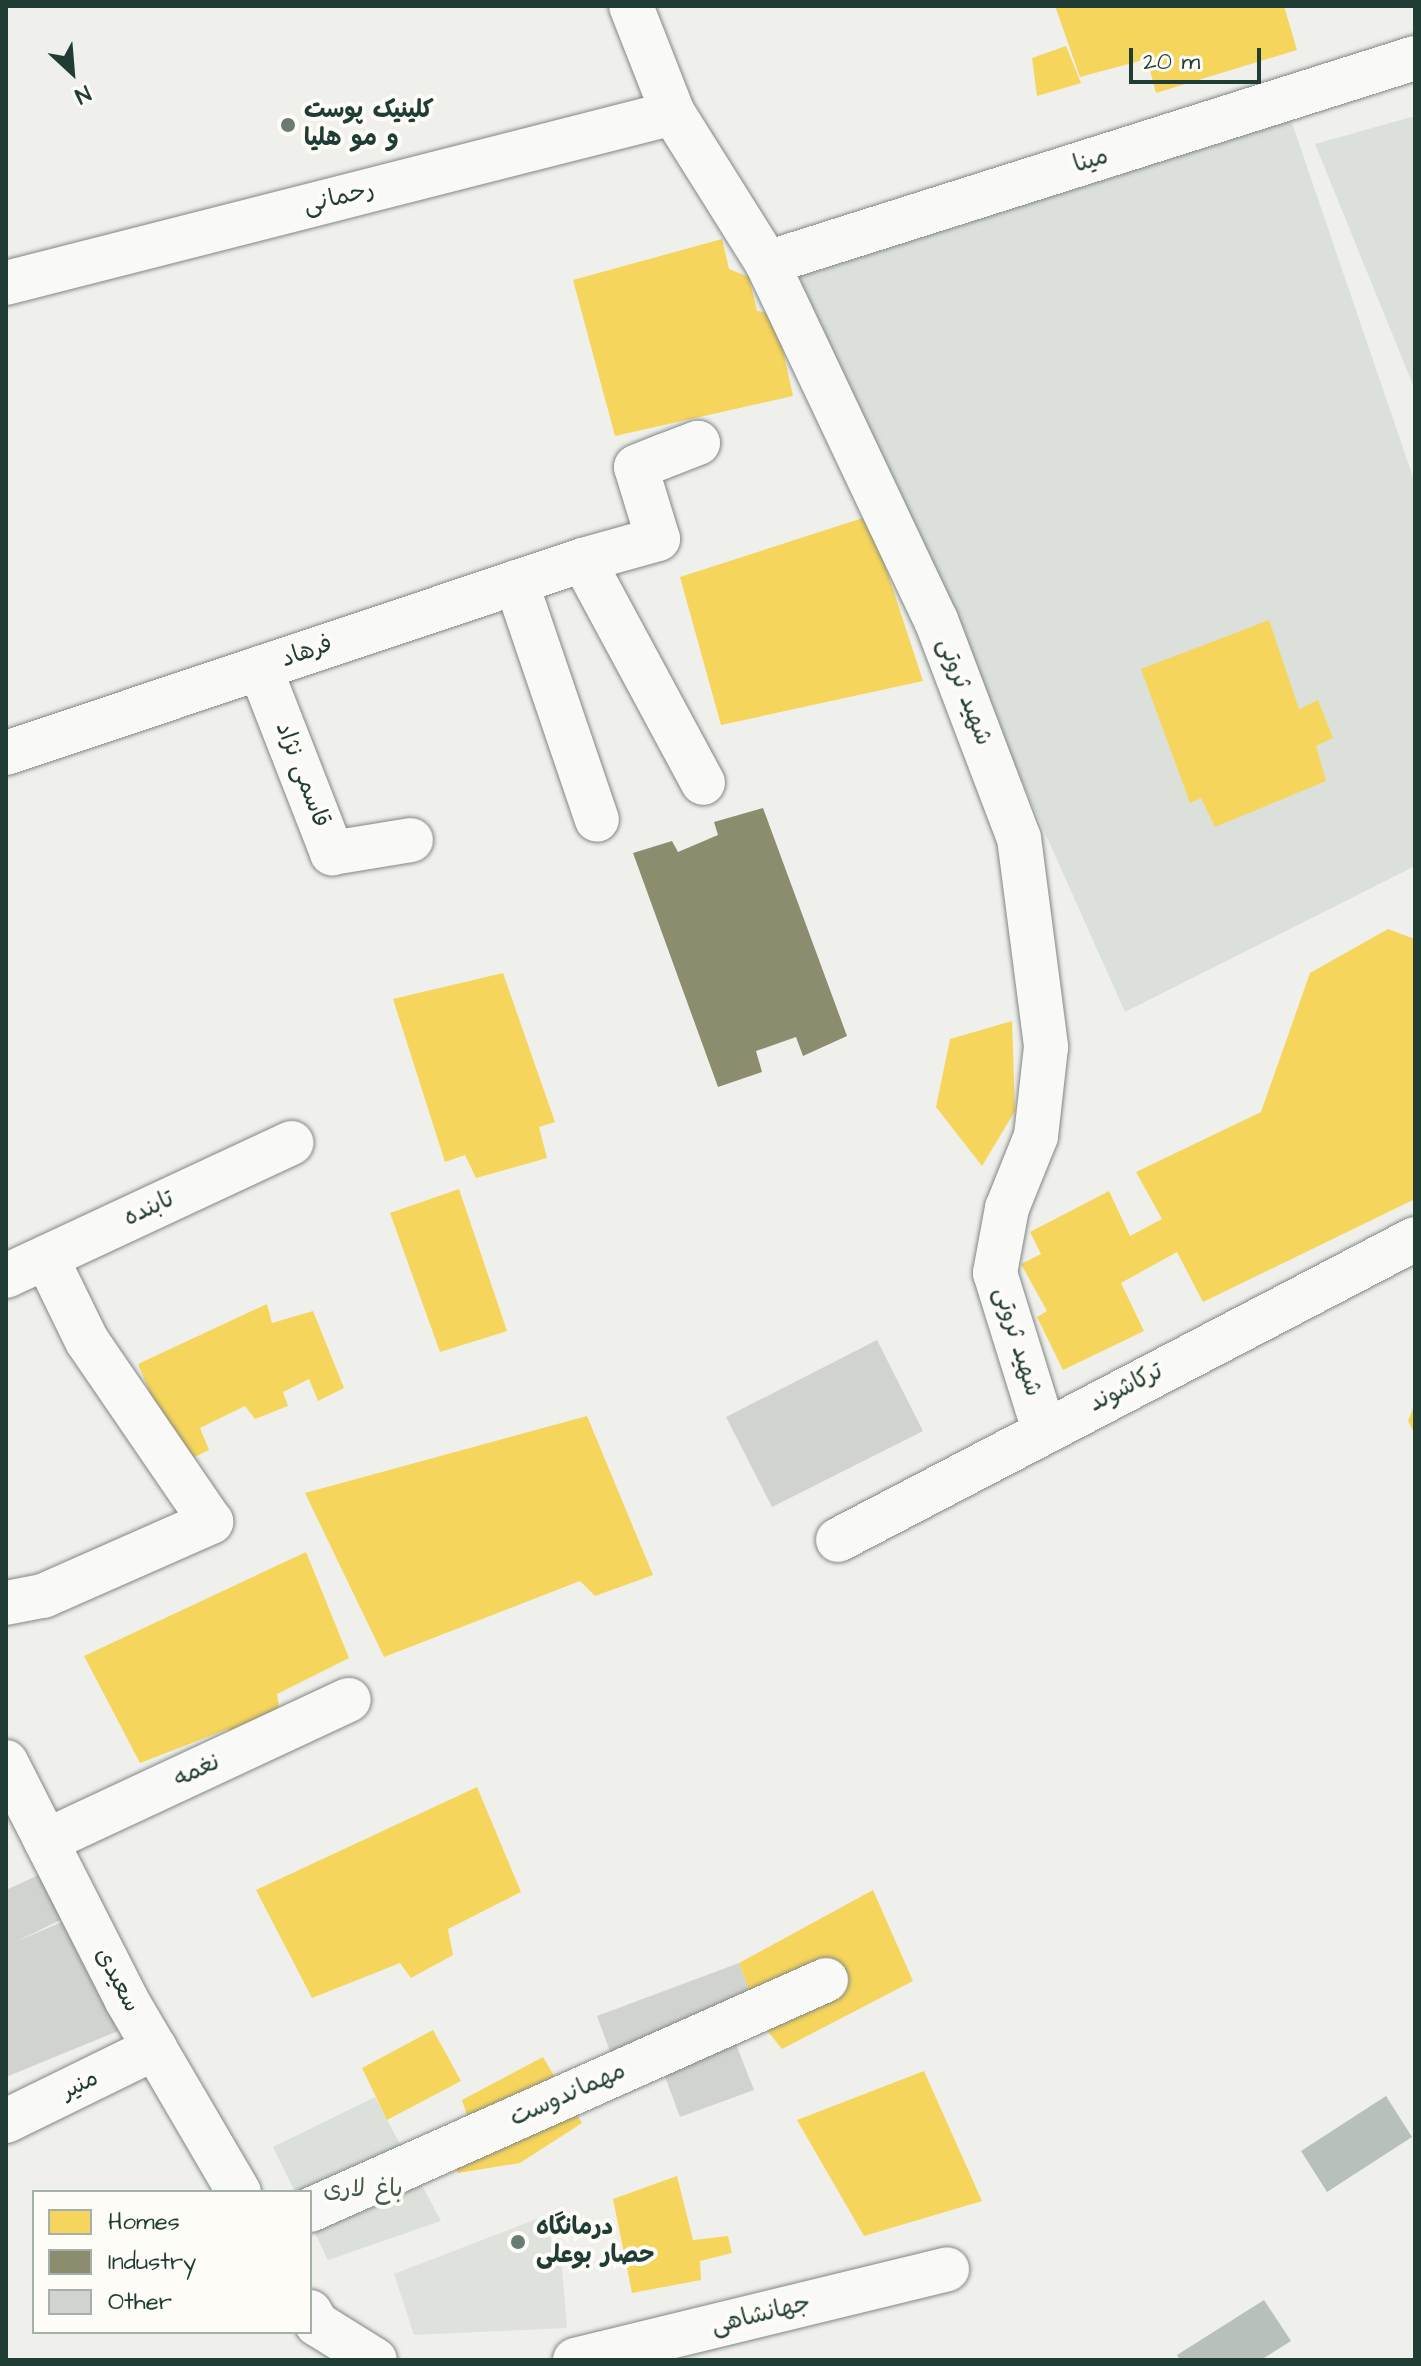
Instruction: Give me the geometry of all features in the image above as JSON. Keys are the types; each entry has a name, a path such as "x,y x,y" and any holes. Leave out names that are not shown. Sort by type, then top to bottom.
{"street":[{"name":"شهید ثروتی","path":"631,6 673,113 767,263 936,620 1019,838 1046,1047 1036,1136 1007,1208 995,1273 1044,1430"},
{"name":"مینا","path":"767,263 1415,58"},
{"name":"رحمانی","path":"6,283 673,113"},
{"name":"فرهاد","path":"6,753 595,556 658,539 636,467"},
{"path":"595,556 703,783"},
{"path":"516,582 597,820"},
{"name":"قاسمی نژاد","path":"260,668 332,853 411,840"},
{"name":"تابنده","path":"6,1276 291,1143"},
{"name":"ترکاشوند","path":"838,1540 1415,1239"},
{"path":"6,1603 43,1596 211,1522 87,1341 46,1257"},
{"name":"نغمه","path":"29,1833 349,1700"},
{"name":"سعیدی","path":"6,1762 29,1833 238,2190"},
{"name":"مهماندوست","path":"312,2209 826,1980"},
{"name":"منیر","path":"6,2121 155,2048"},
{"name":"جهانشاهی","path":"575,2360 947,2269"},
{"path":"312,2315 317,2324 355,2356"}],"shaded area":[{"path":"1386,2096 1412,2137 1327,2192 1301,2151"},
{"name":"درمانگاه حصار بوعلی","path":"557,2211 567,2328 414,2335 394,2274"},
{"path":"1264,2300 1291,2341 1261,2360 1180,2360 1177,2355"}],"green space":[{"path":"1289,114 1415,483 1415,866 1125,1012 795,273"},
{"path":"1415,116 1415,390 1315,144"},
{"name":"باغ لاری","path":"375,2097 441,2221 328,2260 312,2227 312,2190 294,2190 273,2147"}],"building: Homes":[{"path":"1055,6 1284,6 1297,50 1156,93 1147,59 1080,77"},
{"path":"1066,46 1081,83 1037,96 1032,58"},
{"path":"722,239 729,269 749,277 757,311 775,314 793,396 615,436 573,280"},
{"path":"869,516 923,681 721,725 680,577"},
{"path":"1269,620 1299,709 1318,700 1333,738 1316,746 1326,781 1215,827 1201,798 1190,803 1141,669"},
{"path":"1388,929 1415,939 1415,1199 1203,1302 1177,1252 1121,1283 1144,1331 1063,1370 1037,1317 1047,1311 1021,1264 1041,1254 1030,1232 1109,1191 1130,1236 1162,1219 1136,1172 1261,1112 1310,973"},
{"path":"503,973 555,1122 539,1127 547,1158 476,1178 465,1155 445,1162 393,999"},
{"path":"1012,1021 1015,1111 982,1166 936,1107 950,1039"},
{"path":"459,1189 507,1331 440,1352 390,1213"},
{"path":"267,1304 272,1323 313,1311 344,1388 318,1401 309,1379 283,1392 288,1406 255,1419 245,1406 200,1428 209,1450 180,1464 138,1364"},
{"path":"1415,1403 1415,1434 1408,1421"},
{"path":"587,1416 653,1575 595,1596 580,1581 384,1657 305,1493"},
{"path":"306,1552 349,1658 277,1694 281,1721 239,1744 228,1729 140,1763 84,1656"},
{"path":"477,1787 521,1892 448,1929 453,1955 411,1978 400,1963 312,1998 256,1890"},
{"path":"873,1890 913,1981 782,2049 761,2023 739,1963"},
{"path":"433,2030 461,2081 387,2120 362,2068"},
{"path":"543,2057 582,2123 520,2163 458,2173 445,2153 472,2131 462,2100"},
{"path":"924,2071 982,2201 864,2236 797,2120"},
{"path":"677,2176 693,2240 728,2236 732,2253 700,2261 701,2280 632,2293 613,2199"}],"building: Industry":[{"path":"763,808 847,1036 803,1056 796,1037 756,1051 762,1072 718,1087 633,853 672,841 678,852 718,835 714,822"}],"building: Other":[{"path":"877,1340 923,1431 772,1507 726,1417"},
{"path":"47,1871 69,1916 15,1942 62,1922 118,2031 6,2077 6,1890"},
{"path":"739,1963 761,2023 732,2034 754,2090 680,2117 664,2074 624,2089 597,2016"}],"place":[{"name":"کلینیک پوست و مو هلیا","path":"288,125"},
{"name":"درمانگاه حصار بوعلی","path":"518,2242"}]}
